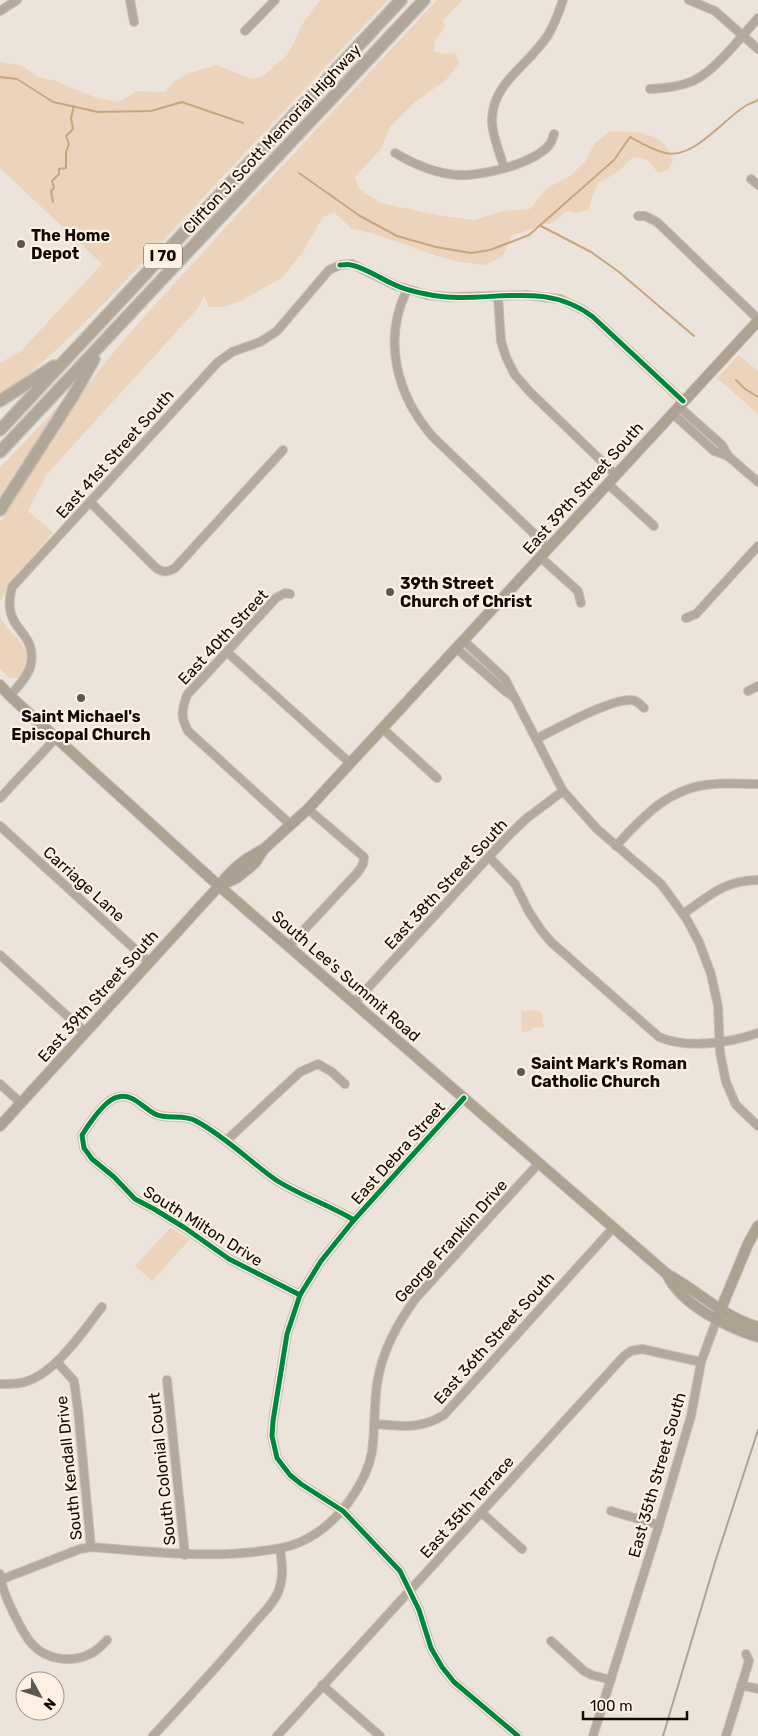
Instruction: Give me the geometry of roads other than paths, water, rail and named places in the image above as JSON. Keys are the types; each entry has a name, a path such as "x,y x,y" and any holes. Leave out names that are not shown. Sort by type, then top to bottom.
{"highway":[{"name":"Clifton J. Scott Memorial Highway","path":"0,430 401,0"},
{"name":"Clifton J. Scott Memorial Highway","path":"0,452 424,0"},
{"path":"0,510 73,396 104,342"},
{"path":"0,401 68,357"}],"main road":[{"name":"East 39th Street South","path":"0,1126 219,886 229,872 249,856 264,849 308,809 758,320"},
{"name":"South Lee's Summit Road","path":"0,685 219,886 667,1274 675,1290 719,1315 740,1331 757,1334"},
{"name":"South Lee's Summit Road","path":"0,690 10,696"},
{"name":"East 35th Street South","path":"719,1315 748,1244 758,1226"}],"street":[{"path":"0,11 17,0"},
{"path":"130,0 134,22"},
{"path":"245,31 275,0"},
{"path":"504,167 492,122 493,108 499,92 507,81 548,36 563,0"},
{"path":"689,0 716,11 758,49"},
{"path":"650,89 679,86 695,80 712,68 758,18"},
{"path":"395,153 422,167 451,175 478,174 534,157 551,143 554,134"},
{"path":"751,179 758,185"},
{"path":"638,216 645,216 657,222 758,320"},
{"name":"East 41st Street South","path":"10,696 28,674 31,658 26,643 5,620 2,610 5,597 12,587 218,362 232,352 260,342 277,331 329,270 340,265 352,264 407,290"},
{"path":"549,548 433,437 411,408 399,379 394,346 397,315 407,290 450,298 542,296 560,299 583,310 612,334 678,407 714,451 728,456 758,482"},
{"path":"498,297 501,341 515,375 530,392 616,475"},
{"path":"90,502 156,568 169,572 175,568 283,450"},
{"path":"608,484 654,526"},
{"path":"686,618 696,614 758,546"},
{"path":"540,557 578,591 582,603"},
{"name":"East 40th Street","path":"290,594 285,593 276,598 187,694 182,708 182,720 188,731 291,826"},
{"path":"460,644 498,685 514,697 563,791 586,818 661,884 683,914 699,942 711,974 718,1006 722,1066 732,1096 736,1105 758,1126"},
{"path":"227,652 350,763"},
{"path":"748,691 758,686"},
{"path":"536,739 607,706 634,700 644,708"},
{"path":"383,729 437,778"},
{"path":"0,798 56,738"},
{"path":"616,846 645,814 679,792 694,787 714,784 758,784"},
{"name":"East 38th Street South","path":"354,1003 488,857 527,818 563,791"},
{"path":"289,946 358,872 363,864 364,857 308,809"},
{"name":"Carriage Lane","path":"0,826 149,962"},
{"path":"488,857 514,884 529,912 552,942 659,1037 671,1042 686,1044 721,1041 758,1033"},
{"path":"683,914 725,885 758,880"},
{"path":"0,955 85,1032"},
{"path":"345,1084 332,1072 318,1064 300,1072 227,1140 276,1179 296,1192 335,1209 354,1220"},
{"path":"0,1084 21,1103"},
{"name":"South Milton Drive","path":"227,1140 194,1119 158,1115 126,1096 116,1097 106,1104 82,1135 84,1148 92,1159 114,1177 134,1199 178,1224 229,1259 300,1295"},
{"name":"East Debra Street","path":"464,1098 354,1220 321,1261 300,1295 287,1334 273,1421 274,1448 282,1466 296,1481 343,1511 400,1571 419,1610 431,1648 442,1667 467,1694 518,1736"},
{"name":"George Franklin Drive","path":"0,1580 80,1549 91,1547 185,1555 234,1554 280,1549 299,1543 316,1533 343,1511 358,1489 367,1469 372,1453 377,1384 389,1342 401,1319 416,1298 539,1163"},
{"name":"East 36th Street South","path":"374,1424 417,1426 431,1422 444,1414 613,1228"},
{"path":"0,1384 21,1383 29,1380 38,1376 57,1362 102,1307"},
{"name":"East 35th Street South","path":"593,1736 659,1526 691,1416 701,1362 719,1315"},
{"name":"East 35th Terrace","path":"277,1736 624,1356 631,1351 642,1349 701,1362"},
{"name":"South Kendall Drive","path":"57,1362 74,1381 91,1547"},
{"name":"South Colonial Court","path":"167,1380 185,1555"},
{"path":"611,1511 659,1526"},
{"path":"482,1512 522,1549"},
{"path":"153,1736 236,1645 272,1602 278,1592 282,1578 280,1549"},
{"path":"0,1574 0,1580 10,1606 24,1634 32,1645 44,1653 60,1659 78,1658 94,1652 107,1640"},
{"path":"551,1641 584,1670 592,1675 611,1680"},
{"path":"726,1736 749,1661 746,1654"},
{"path":"742,1685 758,1688"},
{"path":"322,1686 380,1736"}],"waterway":[{"path":"0,77 17,79 53,102 98,112 151,111 182,102 243,123"},
{"path":"299,173 360,216 397,236 436,247 471,253 490,250 529,235 614,160 630,137 665,153 687,150 698,144 738,111 758,100"},
{"path":"53,202 51,191 54,188 52,181 59,174 59,169 66,168 66,152 69,144 66,136 73,129 71,118 74,106"},
{"path":"541,226 591,252 619,272 694,336"},
{"path":"736,380 745,389 758,397"}],"railway":[{"path":"663,1736 716,1559 758,1430"}],"place":[{"name":"The Home Depot","path":"21,244"},
{"name":"39th Street Church of Christ","path":"390,592"},
{"name":"Saint Michael's Episcopal Church","path":"81,698"},
{"name":"Saint Mark's Roman Catholic Church","path":"521,1072"}]}
